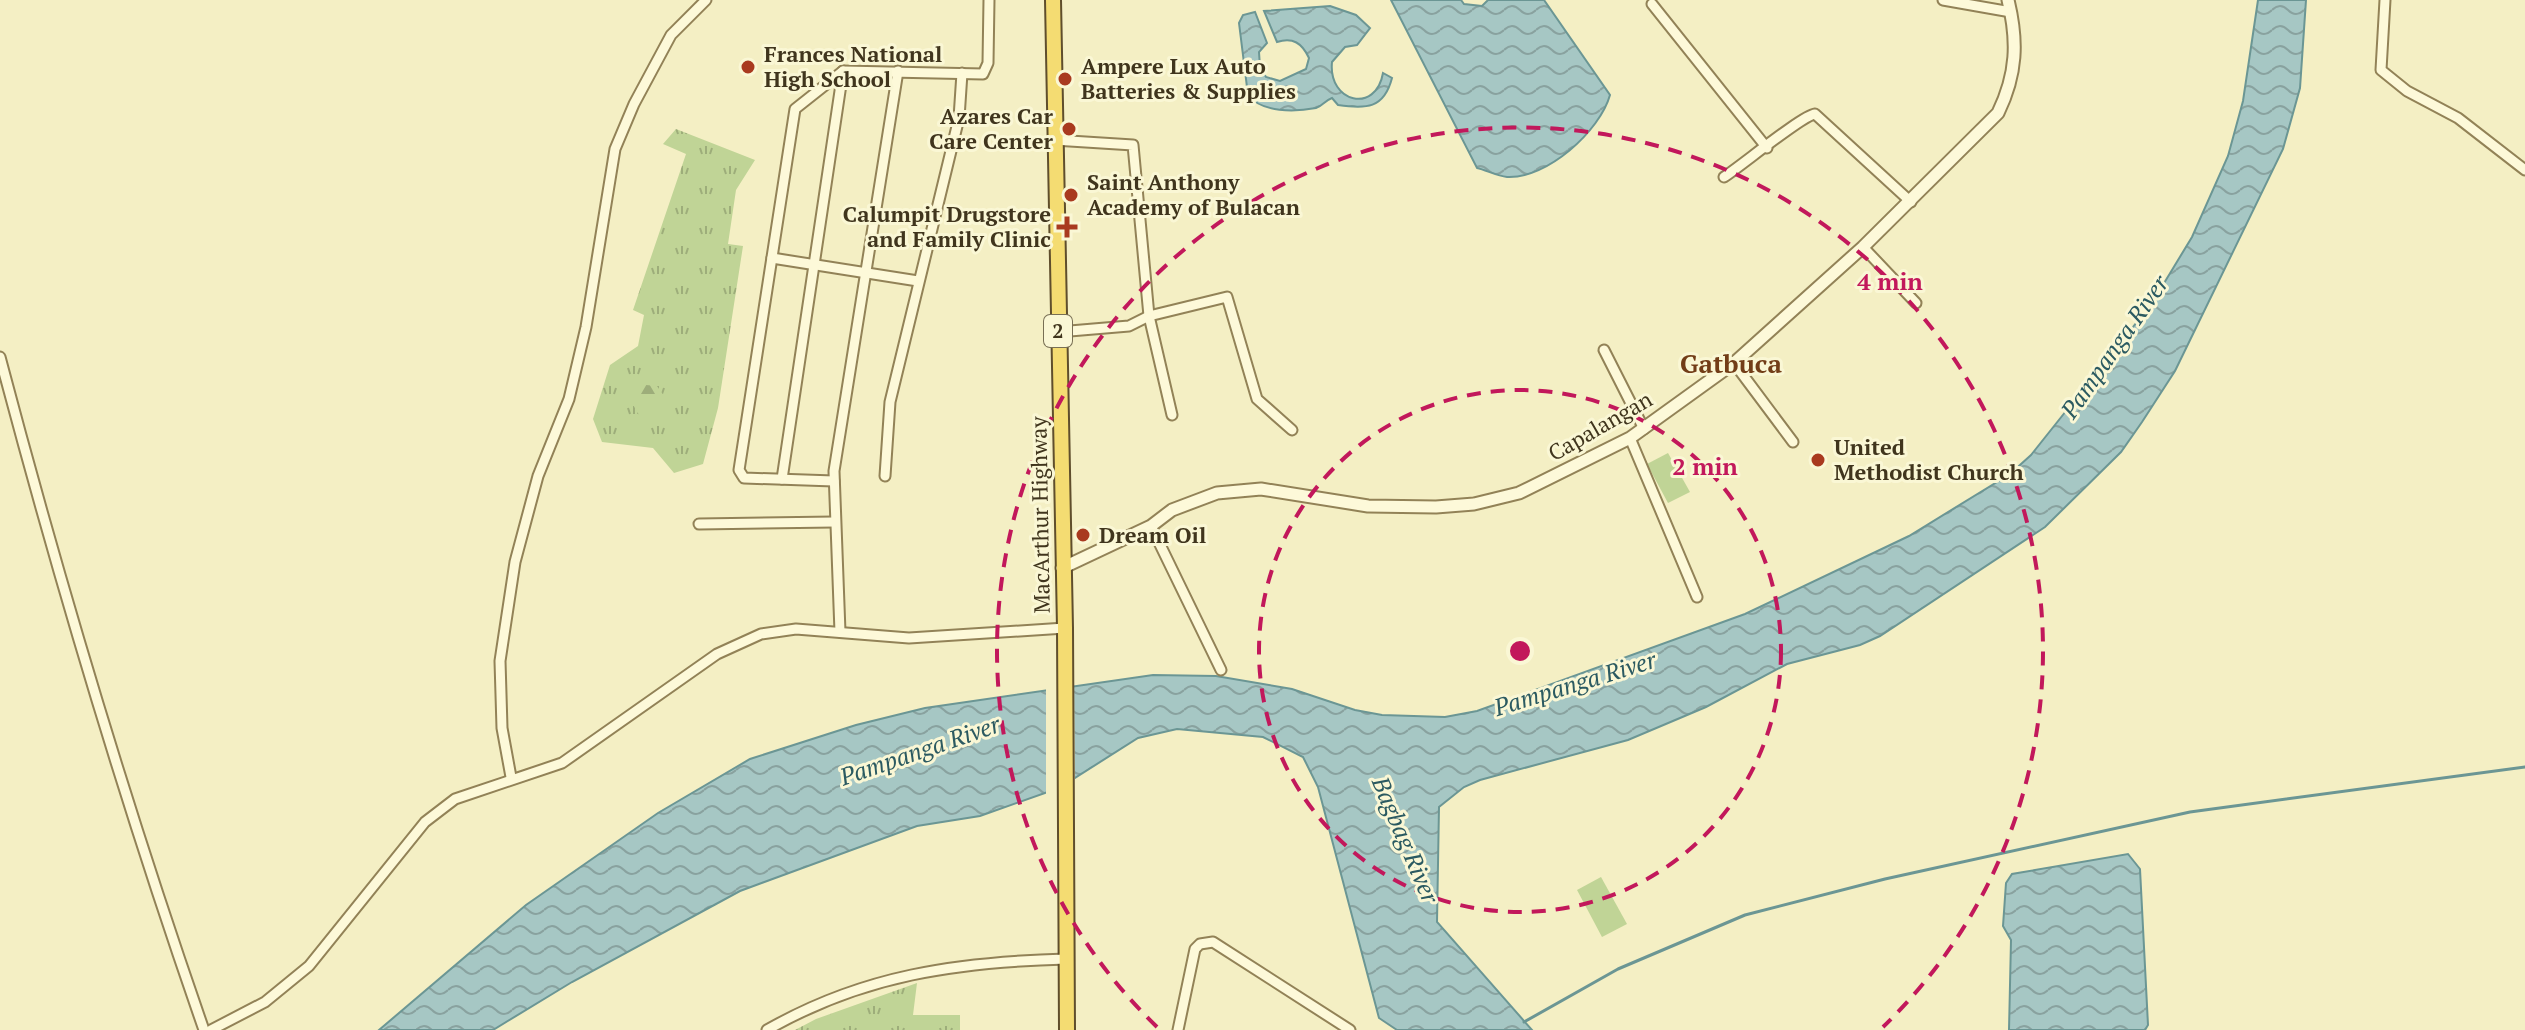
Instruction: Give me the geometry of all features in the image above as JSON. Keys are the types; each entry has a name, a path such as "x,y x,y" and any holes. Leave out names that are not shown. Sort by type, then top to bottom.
{"highway":[{"name":"MacArthur Highway","path":"1053,0 1065,628 1067,1030"}],"street":[{"path":"511,777 502,728 500,661 515,562 538,476 569,399 583,342 615,149 634,104 671,35 706,0"},
{"path":"834,481 744,478 739,470 795,109 843,71 987,71 989,0"},
{"path":"1943,0 2009,6"},
{"path":"2385,0 2381,70 2407,91 2458,118 2525,170"},
{"path":"1652,4 1767,148"},
{"name":"Capalangan","path":"1062,568 1151,526 1172,510 1217,493 1261,489 1368,506 1474,504 1519,493 1630,438 1734,363 1911,202 1998,113 2009,90 2016,50 2009,6"},
{"path":"782,479 843,71"},
{"path":"840,632 834,481 898,71"},
{"path":"885,476 890,402 959,118 962,73"},
{"path":"1724,177 1767,148 1805,115 1815,114 1911,202"},
{"path":"1054,140 1133,145 1149,316 1172,415"},
{"path":"1863,247 1916,303"},
{"path":"772,258 918,281"},
{"path":"1058,332 1129,326 1149,316 1227,297 1257,399 1292,430"},
{"path":"1604,350 1644,429"},
{"path":"0,357 40,511 147,865 204,1030"},
{"path":"1734,363 1793,442"},
{"path":"1630,438 1697,597"},
{"path":"699,524 834,522"},
{"path":"1151,526 1221,670"},
{"path":"211,1030 265,1002 309,966 425,822 455,799 511,777 562,763 717,654 761,634 796,629 946,638 1065,628"},
{"path":"1178,1030 1195,949 1200,944 1213,942 1350,1030"},
{"path":"767,1030 813,1004 931,969 1066,953"}],"green space":[{"path":"676,129 755,160 736,190 728,244 743,246 718,408 703,464 674,473 653,448 602,442 593,419 610,365 638,346 644,315 633,310 686,154 663,144"},
{"path":"657,386 664,396 663,407 652,418 639,415 632,403 635,388"},
{"path":"1668,453 1690,492 1668,503 1647,464"},
{"path":"1601,877 1627,924 1602,937 1577,890"},
{"path":"917,983 913,1015 960,1015 960,1030 795,1030 816,1019"}],"water":[{"path":"1391,0 1461,0 1464,4 1482,6 1488,0 1544,0 1610,95 1604,109 1584,137 1539,170 1507,177 1477,168"},
{"path":"2258,0 2306,0 2300,88 2283,149 2175,371 2121,452 2045,527 1880,636 1860,645 1787,664 1706,707 1628,740 1480,780 1464,787 1439,807 1437,922 1532,1030 1397,1030 1379,1018 1318,787 1303,757 1263,737 1177,729 1138,738 1059,788 980,816 917,826 740,891 572,982 493,1030 379,1030 526,905 658,813 750,759 856,725 925,708 1153,675 1216,676 1292,689 1355,710 1382,715 1445,717 1477,711 1745,614 1909,536 2010,474 2031,455 2152,303 2192,237 2228,156 2243,101"},
{"path":"1330,6 1356,15 1370,28 1357,45 1345,47 1332,62 1337,87 1353,98 1363,98 1379,86 1383,73 1392,78 1384,96 1372,105 1338,105 1332,98 1316,108 1298,110 1279,110 1254,101 1248,95 1239,23 1243,15 1255,12 1267,43 1259,52 1260,67 1266,77 1280,81 1306,69 1309,58 1296,42 1277,42 1264,11"},
{"path":"2128,854 2140,869 2148,1025 2145,1030 2009,1030 2011,940 2003,926 2006,883 2012,874"}],"pier":[{"path":"1074,684 1075,783 1046,796 1046,688"}],"waterway":[{"path":"1524,1022 1618,969 1745,915 1885,879 2190,812 2525,767"}],"place":[{"name":"Frances National High School","path":"748,67"},
{"name":"Ampere Lux Auto Batteries & Supplies","path":"1065,79"},
{"name":"Azares Car Care Center","path":"1069,129"},
{"name":"Saint Anthony Academy of Bulacan","path":"1071,195"},
{"name":"Calumpit Drugstore and Family Clinic","path":"1067,227"},
{"name":"United Methodist Church","path":"1818,460"},
{"name":"Dream Oil","path":"1083,535"}],"district":[{"name":"Gatbuca","path":"1731,364"}],"water label":[{"name":"Pampanga River","path":"2115,347"},
{"name":"Pampanga River","path":"1575,684"},
{"name":"Pampanga River","path":"920,751"},
{"name":"Bagbag River","path":"1405,840"}]}
